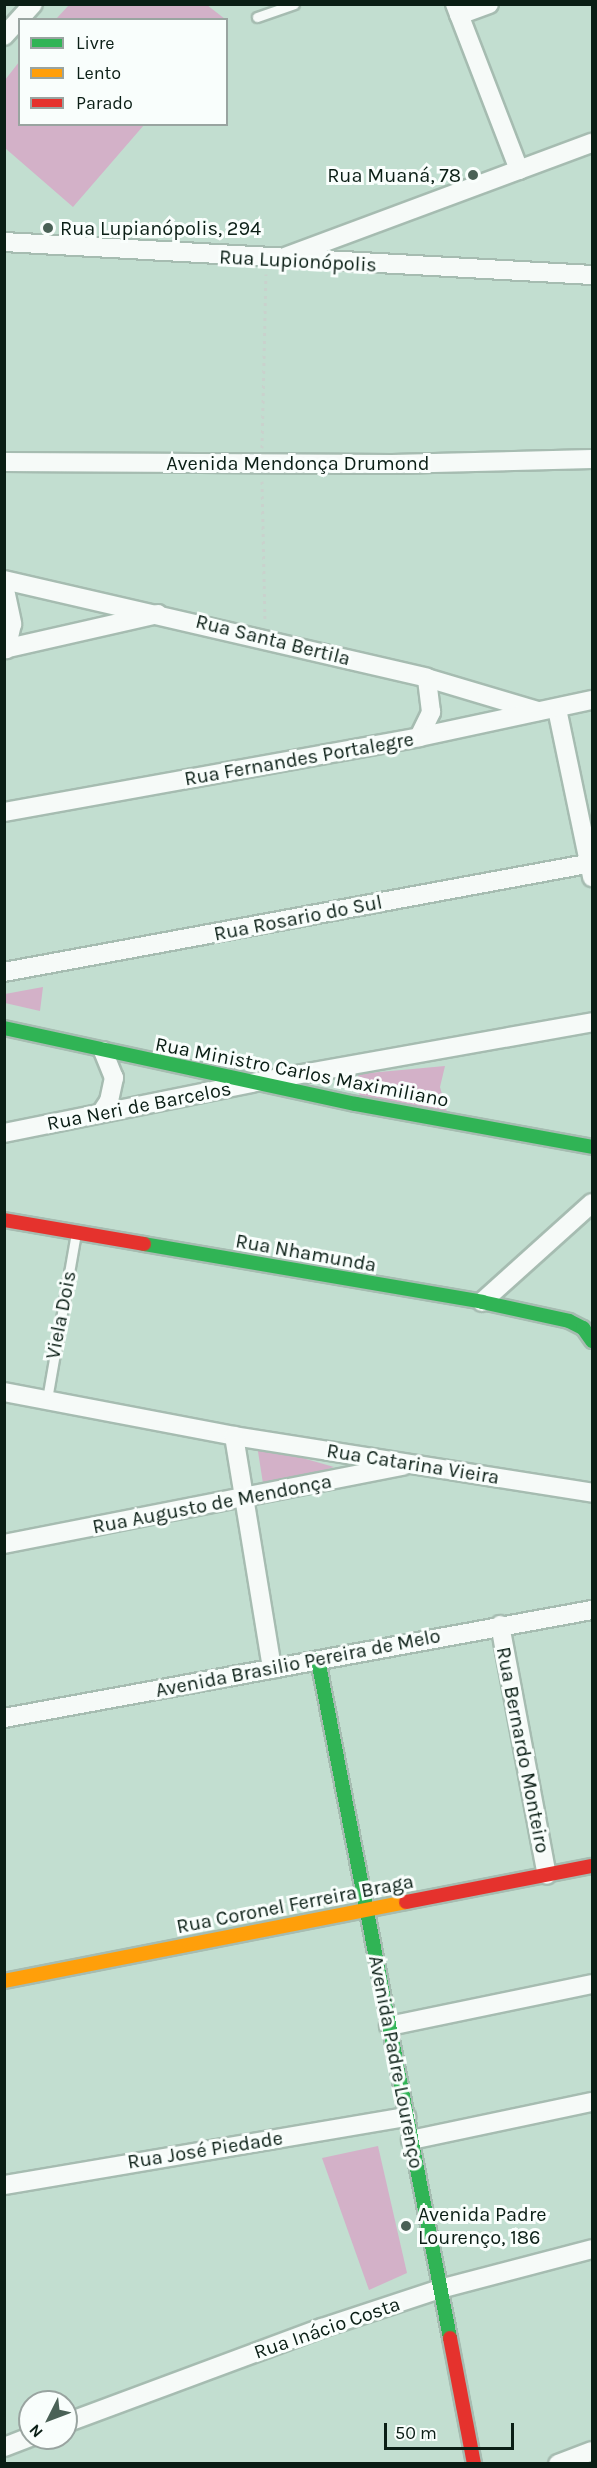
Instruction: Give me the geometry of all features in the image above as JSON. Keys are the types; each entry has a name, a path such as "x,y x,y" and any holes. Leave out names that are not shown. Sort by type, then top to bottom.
{"street":[{"path":"20,18 33,4"},
{"path":"489,4 457,10 519,170"},
{"path":"4,36 18,21"},
{"path":"275,260 592,143"},
{"name":"Rua Lupionópolis","path":"4,242 275,260 592,276"},
{"name":"Avenida Mendonça Drumond","path":"4,462 392,464 592,459"},
{"name":"Rua Santa Bertila","path":"4,580 160,613 548,710"},
{"path":"4,585 12,624 5,649 160,613"},
{"path":"419,738 431,712 427,678"},
{"name":"Rua Fernandes Portalegre","path":"4,812 419,738 592,700"},
{"path":"548,710 592,868"},
{"name":"Rua Rosario do Sul","path":"4,972 592,868"},
{"name":"Rua Neri de Barcelos","path":"4,1134 251,1083 592,1022"},
{"name":"Rua Ministro Carlos Maximiliano","path":"4,1028 251,1083 592,1147"},
{"path":"101,1113 109,1101 114,1078 102,1051"},
{"path":"482,1302 592,1203"},
{"name":"Rua Nhamunda","path":"4,1220 482,1302 569,1321 583,1328 592,1341"},
{"path":"4,1392 234,1436 272,1669"},
{"name":"Rua Catarina Vieira","path":"234,1436 418,1463 592,1493"},
{"name":"Rua Augusto de Mendonça","path":"4,1544 418,1463"},
{"name":"Avenida Brasilio Pereira de Melo","path":"4,1718 500,1625 592,1610"},
{"name":"Rua Bernardo Monteiro","path":"500,1625 547,1875"},
{"name":"Avenida Padre Lourenço","path":"318,1660 474,2463"},
{"name":"Rua Coronel Ferreira Braga","path":"4,1981 592,1866"},
{"path":"389,2026 592,1984"},
{"path":"411,2140 592,2102"},
{"name":"Rua José Piedade","path":"4,2185 406,2117"},
{"name":"Rua Inácio Costa","path":"78,2419 322,2328 440,2289 592,2249"},
{"path":"558,2463 592,2451"}],"lane":[{"path":"257,17 294,4"},
{"name":"Viela Dois","path":"46,1399 76,1231"}],"shaded area":[{"path":"69,5 207,5 224,18 57,18"},
{"path":"18,63 18,126 143,126 73,207 5,148 5,80"},
{"path":"43,987 40,1011 5,1003 5,994"},
{"path":"445,1066 440,1087 447,1112 360,1102 358,1074"},
{"path":"257,1445 334,1467 264,1490"},
{"path":"378,2146 407,2273 369,2290 322,2158"}],"traffic: fast":[{"path":"4,1028 356,1104 592,1147"},
{"path":"144,1244 482,1302 569,1321 583,1328 592,1341"},
{"path":"318,1660 450,2338"}],"traffic: slow":[{"path":"4,1981 406,1902"}],"traffic: jam":[{"path":"4,1220 144,1244"},
{"path":"406,1902 592,1866"},
{"path":"450,2338 474,2464"}],"place":[{"name":"Rua Muaná, 78","path":"473,175"},
{"name":"Rua Lupianópolis, 294","path":"48,228"},
{"name":"Avenida Padre Lourenço, 186","path":"406,2226"}]}
